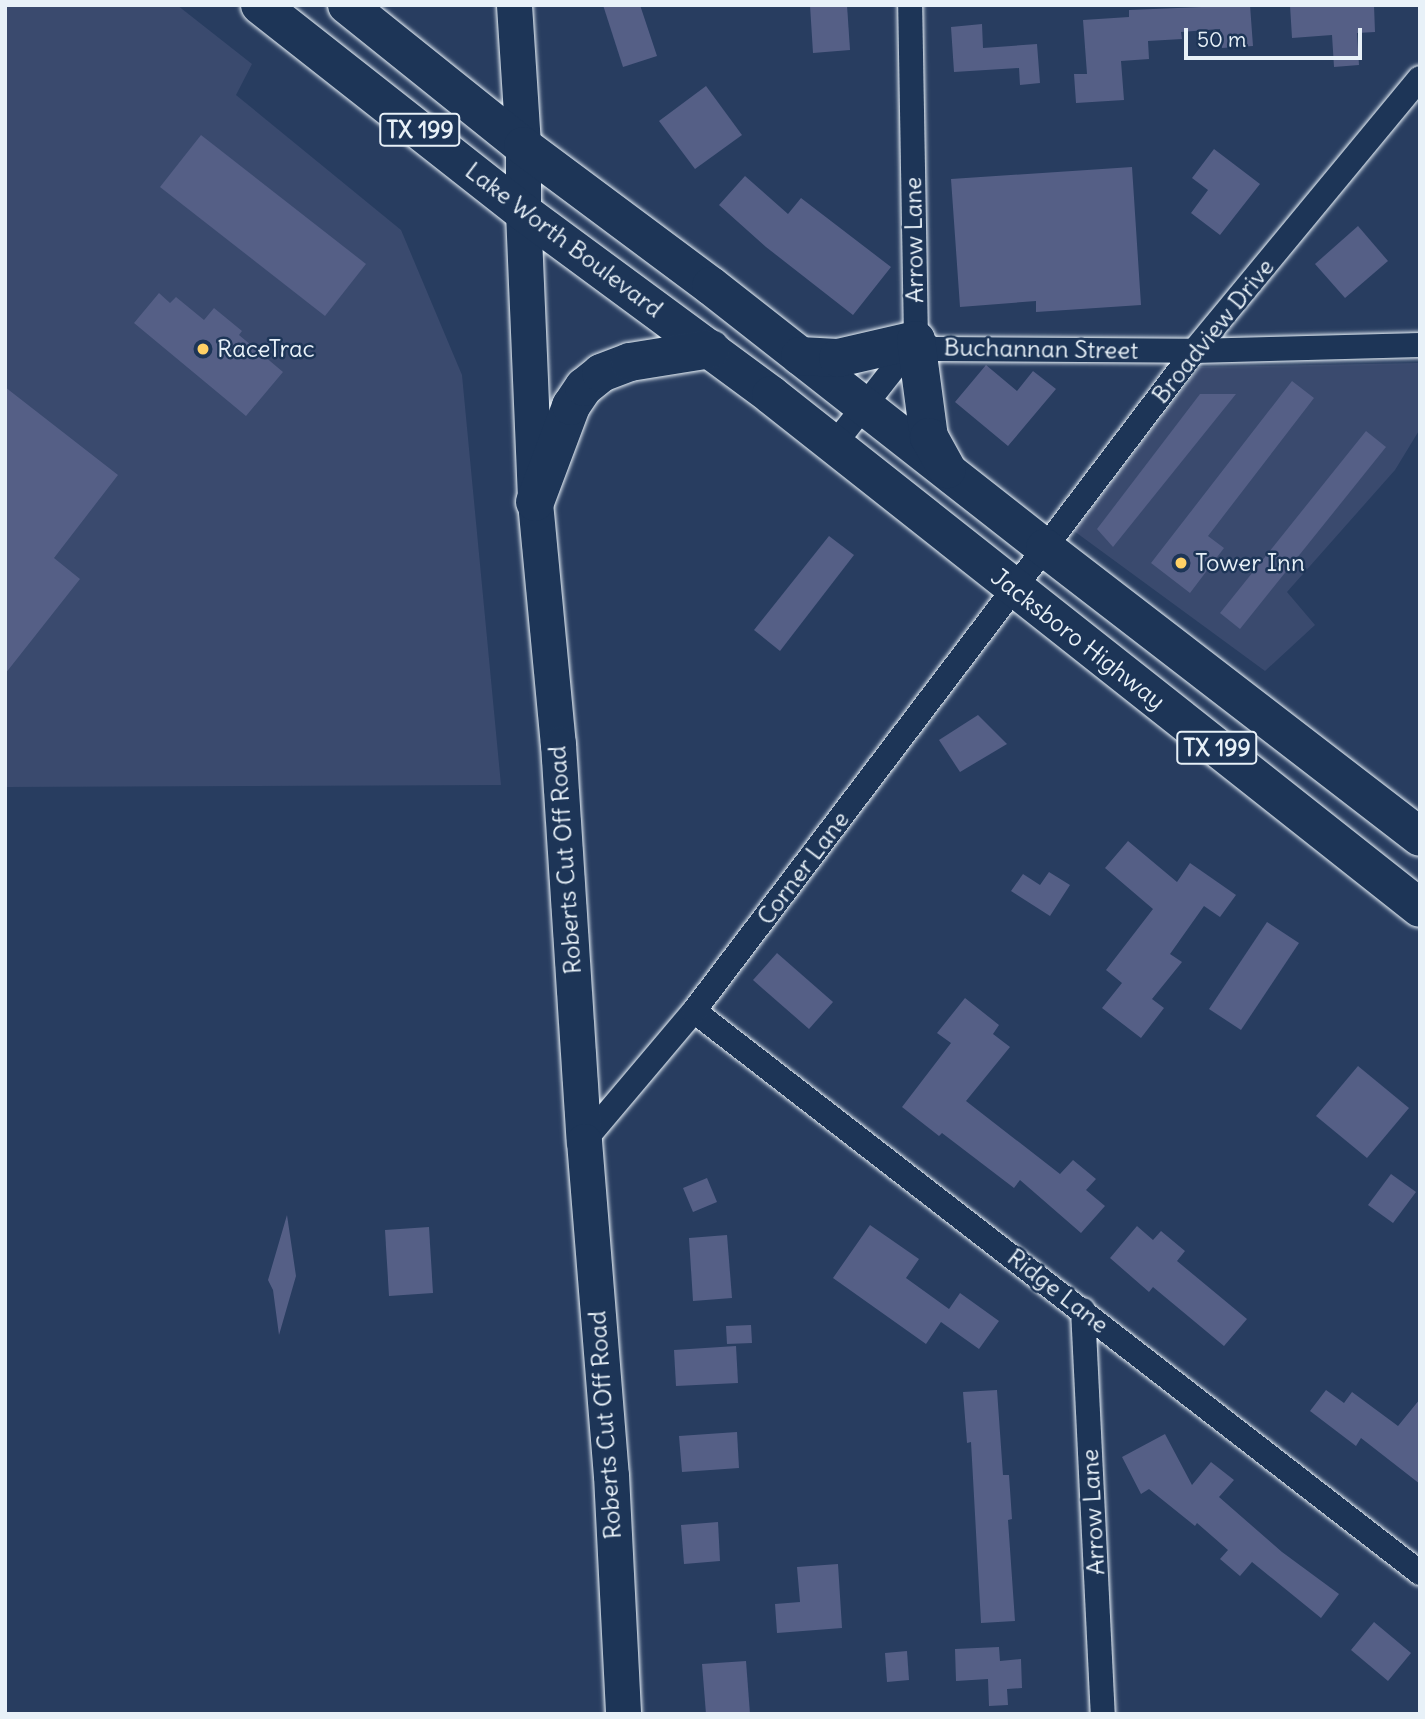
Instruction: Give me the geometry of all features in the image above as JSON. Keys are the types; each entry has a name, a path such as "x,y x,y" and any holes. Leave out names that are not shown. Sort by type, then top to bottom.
{"main road":[{"name":"Lake Worth Boulevard","path":"260,5 523,212 772,395"},
{"name":"Lake Worth Boulevard","path":"347,5 523,146 769,331"},
{"name":"Jacksboro Highway","path":"769,331 1420,837"},
{"path":"800,356 838,358 916,340 929,437 950,474"},
{"path":"535,502 571,406 584,387 601,373 629,362 711,349"},
{"name":"Jacksboro Highway","path":"772,395 832,446 1420,908"}],"street":[{"name":"Roberts Cut Off Road","path":"514,5 523,146 523,212 535,502 558,744 584,1140 611,1475 623,1714"},
{"name":"Arrow Lane","path":"832,446 916,340 910,5"},
{"name":"Broadview Drive","path":"1013,589 1194,351 1420,78"},
{"name":"Buchannan Street","path":"916,340 934,349 1194,351 1420,345"},
{"name":"Corner Lane","path":"584,1140 694,1011 1013,589"},
{"name":"Ridge Lane","path":"694,1011 1420,1573"},
{"name":"Arrow Lane","path":"1083,1310 1103,1714"}],"shaded area":[{"path":"5,5 177,5 252,64 236,95 401,230 462,375 501,785 5,787"},
{"name":"Tower Inn","path":"1420,363 1420,429 1395,470 1287,592 1315,625 1265,671 1074,531 1200,367"}],"building":[{"path":"603,5 640,5 657,56 623,67"},
{"path":"810,5 847,5 850,50 813,53"},
{"path":"1250,5 1253,46 1222,48 1220,29 1181,32 1182,39 1148,41 1149,59 1121,61 1124,100 1076,103 1074,74 1087,74 1083,20 1129,17 1129,10"},
{"path":"1290,5 1374,5 1375,32 1357,33 1359,65 1334,67 1332,35 1292,38"},
{"path":"982,24 983,48 1037,44 1040,83 1020,85 1019,68 954,72 951,27"},
{"path":"706,86 742,135 695,169 659,121"},
{"path":"201,135 366,264 325,316 160,187"},
{"path":"1214,149 1260,184 1220,235 1191,213 1208,190 1192,178"},
{"path":"1132,167 1141,305 1036,312 1036,301 960,307 951,179"},
{"path":"745,176 788,214 801,198 891,267 853,315 766,247 719,205"},
{"path":"1358,226 1388,261 1345,298 1315,264"},
{"name":"RaceTrac","path":"159,293 170,303 176,297 204,320 214,308 242,331 239,335 283,372 246,416 134,323"},
{"path":"986,365 1017,391 1033,371 1056,389 1008,446 955,402"},
{"path":"1292,381 1314,398 1208,536 1224,548 1190,593 1151,563"},
{"path":"5,387 118,475 54,558 80,579 5,674"},
{"path":"1200,394 1236,394 1113,547 1097,529"},
{"path":"1366,431 1386,447 1240,629 1220,613"},
{"path":"829,536 854,555 780,651 754,630"},
{"path":"978,715 1007,744 960,772 939,740"},
{"path":"1128,841 1177,882 1190,863 1236,895 1220,917 1204,906 1170,954 1182,962 1152,999 1164,1008 1141,1038 1102,1008 1122,983 1106,970 1153,909 1105,868"},
{"path":"1049,872 1070,885 1050,916 1011,891 1023,874 1040,885"},
{"path":"1267,922 1299,943 1241,1030 1209,1009"},
{"path":"777,953 833,1002 809,1029 753,980"},
{"path":"965,998 999,1025 993,1034 1010,1047 966,1101 1060,1174 1073,1160 1096,1179 1086,1190 1105,1206 1081,1233 1020,1180 1014,1188 942,1133 939,1136 902,1107 951,1043 937,1033"},
{"path":"1358,1066 1409,1108 1367,1158 1316,1116"},
{"path":"1391,1174 1416,1192 1393,1223 1368,1205"},
{"path":"707,1178 717,1202 693,1212 683,1188"},
{"path":"287,1215 296,1276 279,1335 273,1290 268,1280"},
{"path":"870,1225 919,1259 906,1278 949,1309 960,1293 999,1321 979,1349 941,1322 926,1344 833,1278"},
{"path":"1137,1226 1153,1240 1161,1231 1185,1251 1177,1261 1247,1319 1224,1346 1153,1287 1149,1292 1110,1258"},
{"path":"429,1227 433,1293 389,1296 385,1230"},
{"path":"727,1235 732,1298 693,1301 689,1238"},
{"path":"751,1325 752,1343 727,1344 726,1326"},
{"path":"736,1346 738,1383 676,1386 674,1350"},
{"path":"997,1390 1003,1475 1009,1475 1012,1519 1008,1520 1015,1621 981,1623 971,1442 967,1443 963,1392"},
{"path":"1326,1390 1344,1403 1352,1392 1398,1426 1420,1399 1420,1484 1361,1438 1356,1446 1310,1411"},
{"path":"737,1432 739,1468 682,1472 679,1436"},
{"path":"1165,1434 1192,1485 1211,1462 1234,1480 1219,1497 1282,1552 1339,1594 1321,1618 1252,1562 1240,1576 1220,1559 1228,1550 1197,1523 1195,1526 1149,1489 1141,1494 1122,1457"},
{"path":"718,1522 720,1561 684,1564 681,1525"},
{"path":"838,1564 842,1628 777,1633 775,1604 800,1602 797,1567"},
{"path":"1374,1622 1411,1653 1388,1681 1351,1650"},
{"path":"999,1647 1000,1661 1021,1659 1022,1688 1007,1689 1008,1705 989,1706 988,1679 956,1681 955,1649"},
{"path":"907,1651 909,1680 887,1682 885,1653"},
{"path":"746,1661 750,1714 706,1714 702,1664"}],"place":[{"name":"RaceTrac","path":"203,349"},
{"name":"Tower Inn","path":"1181,563"}]}
